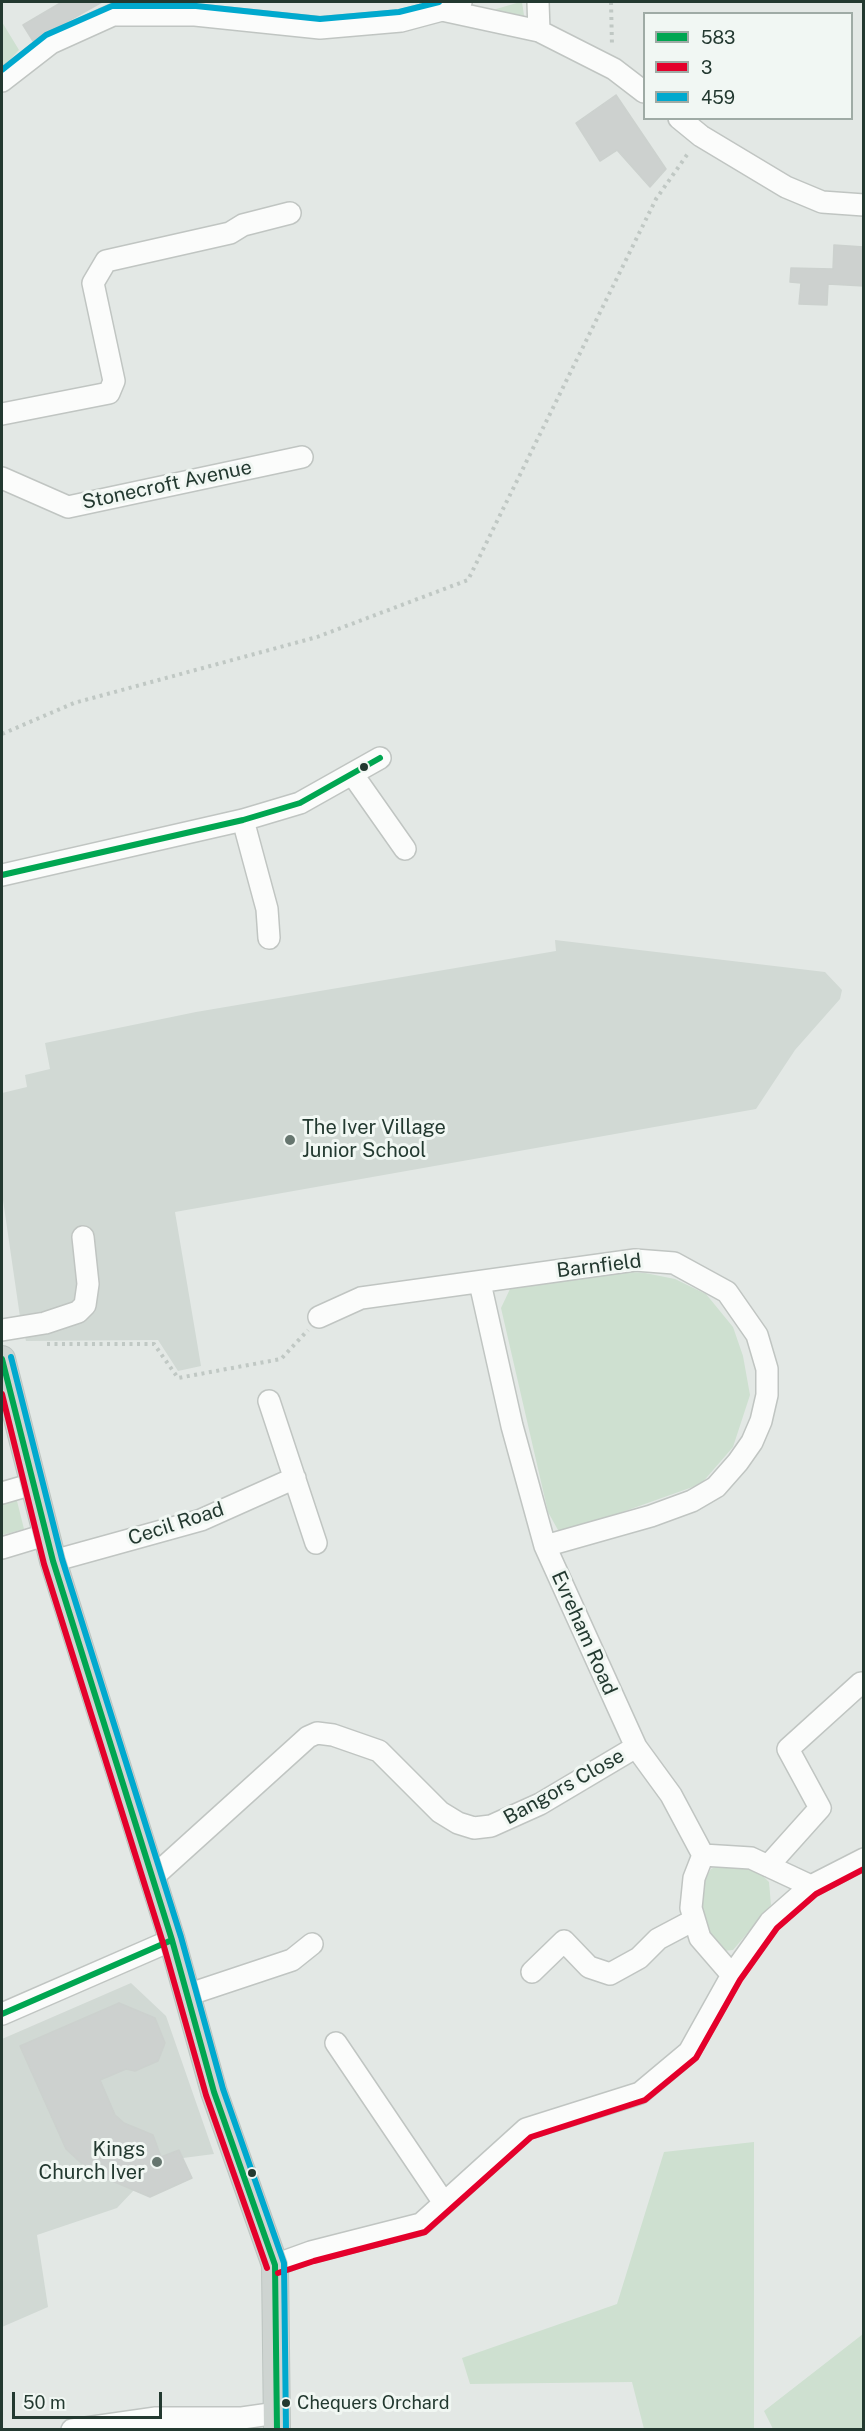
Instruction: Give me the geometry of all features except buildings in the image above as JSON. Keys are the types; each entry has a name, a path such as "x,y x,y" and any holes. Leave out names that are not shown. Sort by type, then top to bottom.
{"main road":[{"path":"2,1359 45,1535 172,1940 214,2092 275,2265 277,2421"}],"street":[{"path":"538,2 539,31"},
{"path":"2,81 51,43 113,15 195,15 320,28 402,21 420,9 451,6 539,31 614,69 643,91"},
{"path":"682,120 701,135 786,187 822,202 864,205"},
{"path":"2,414 109,393 114,381 93,284 106,261 230,233 243,225 290,213"},
{"name":"Stonecroft Avenue","path":"2,478 68,507 302,457"},
{"path":"2,874 243,820 300,803 380,758"},
{"path":"353,775 405,849"},
{"path":"243,820 267,909 269,938"},
{"path":"2,1330 45,1323 78,1312 85,1305 88,1284 83,1237"},
{"name":"Barnfield","path":"319,1317 361,1298 634,1260 675,1263 727,1292 757,1335 767,1369 767,1395 752,1442 716,1487 692,1501 651,1516 545,1546"},
{"name":"Evreham Road","path":"480,1283 512,1426 545,1546 636,1747 671,1795 703,1855"},
{"path":"269,1401 316,1543"},
{"name":"Cecil Road","path":"53,1561 201,1520 295,1478"},
{"path":"2,1493 33,1484"},
{"path":"2,1548 45,1535"},
{"path":"768,1866 820,1808 788,1749 861,1683"},
{"name":"Bangors Close","path":"153,1878 308,1737 317,1733 333,1735 379,1751 440,1812 458,1823 474,1828 491,1826 540,1804 636,1747"},
{"path":"732,1975 700,1938 691,1908 694,1878 703,1855 751,1858 811,1886"},
{"path":"275,2265 311,2252 421,2224 526,2129 640,2093 689,2052 732,1975 770,1922 811,1886 864,1859"},
{"path":"532,1972 564,1941 589,1967 610,1974 639,1958 657,1939 694,1920"},
{"path":"2,2014 172,1940"},
{"path":"187,1995 292,1960 312,1944"},
{"path":"336,2043 444,2203"},
{"path":"72,2430 156,2418 242,2418 277,2421"}],"path":[{"path":"611,2 614,69"},
{"path":"2,734 74,703 317,638 468,580 656,199 701,135"},
{"path":"36,1344 154,1344 178,1378 281,1359 298,1344"}],"shaded area":[{"name":"The Iver Village Junior School","path":"555,940 825,972 842,990 840,999 795,1050 756,1109 175,1212 201,1366 178,1371 158,1340 26,1341 20,1317 2,1193 2,1093 27,1087 25,1075 50,1069 45,1043 196,1012 556,951"},
{"path":"131,1983 166,2016 214,2154 183,2158 179,2150 161,2157 159,2151 156,2152 132,2183 134,2190 117,2208 37,2235 48,2307 2,2327 2,2039"}],"green space":[{"path":"520,2 522,2 525,22 486,12"},
{"path":"2,22 19,50 4,66 2,62"},
{"path":"616,1271 645,1273 675,1279 706,1294 733,1327 743,1356 750,1395 733,1447 701,1484 569,1531 558,1530 548,1512 501,1308 510,1289"},
{"path":"13,1485 24,1529 2,1535 2,1488"},
{"path":"734,1864 758,1871 769,1882 771,1905 733,1950 723,1951 713,1948 696,1894 711,1869 720,1865"},
{"path":"754,2142 754,2429 644,2429 632,2382 470,2384 462,2358 617,2304 664,2152"},
{"path":"863,2334 863,2429 773,2429 764,2411"}],"transit line":[{"name":"459","path":"2,70 46,35 112,6 196,6 320,19 399,12 439,2"},
{"name":"583","path":"2,875 243,820 300,803 380,758"},
{"name":"459","path":"11,1357 62,1559 181,1937 223,2089 284,2263 286,2430"},
{"name":"583","path":"2,1359 53,1561 172,1940 214,2092 275,2265 277,2430"},
{"name":"3","path":"2,1394 44,1564 163,1943 206,2095 267,2268"},
{"name":"3","path":"278,2273 314,2261 425,2232 531,2137 645,2100 696,2058 740,1980 777,1928 816,1894 864,1869"},
{"name":"583","path":"2,2014 172,1940"}],"place":[{"name":"The Iver Village Junior School","path":"290,1140"},
{"name":"Kings Church Iver","path":"157,2162"},
{"name":"Chequers Orchard","path":"286,2403"}]}
